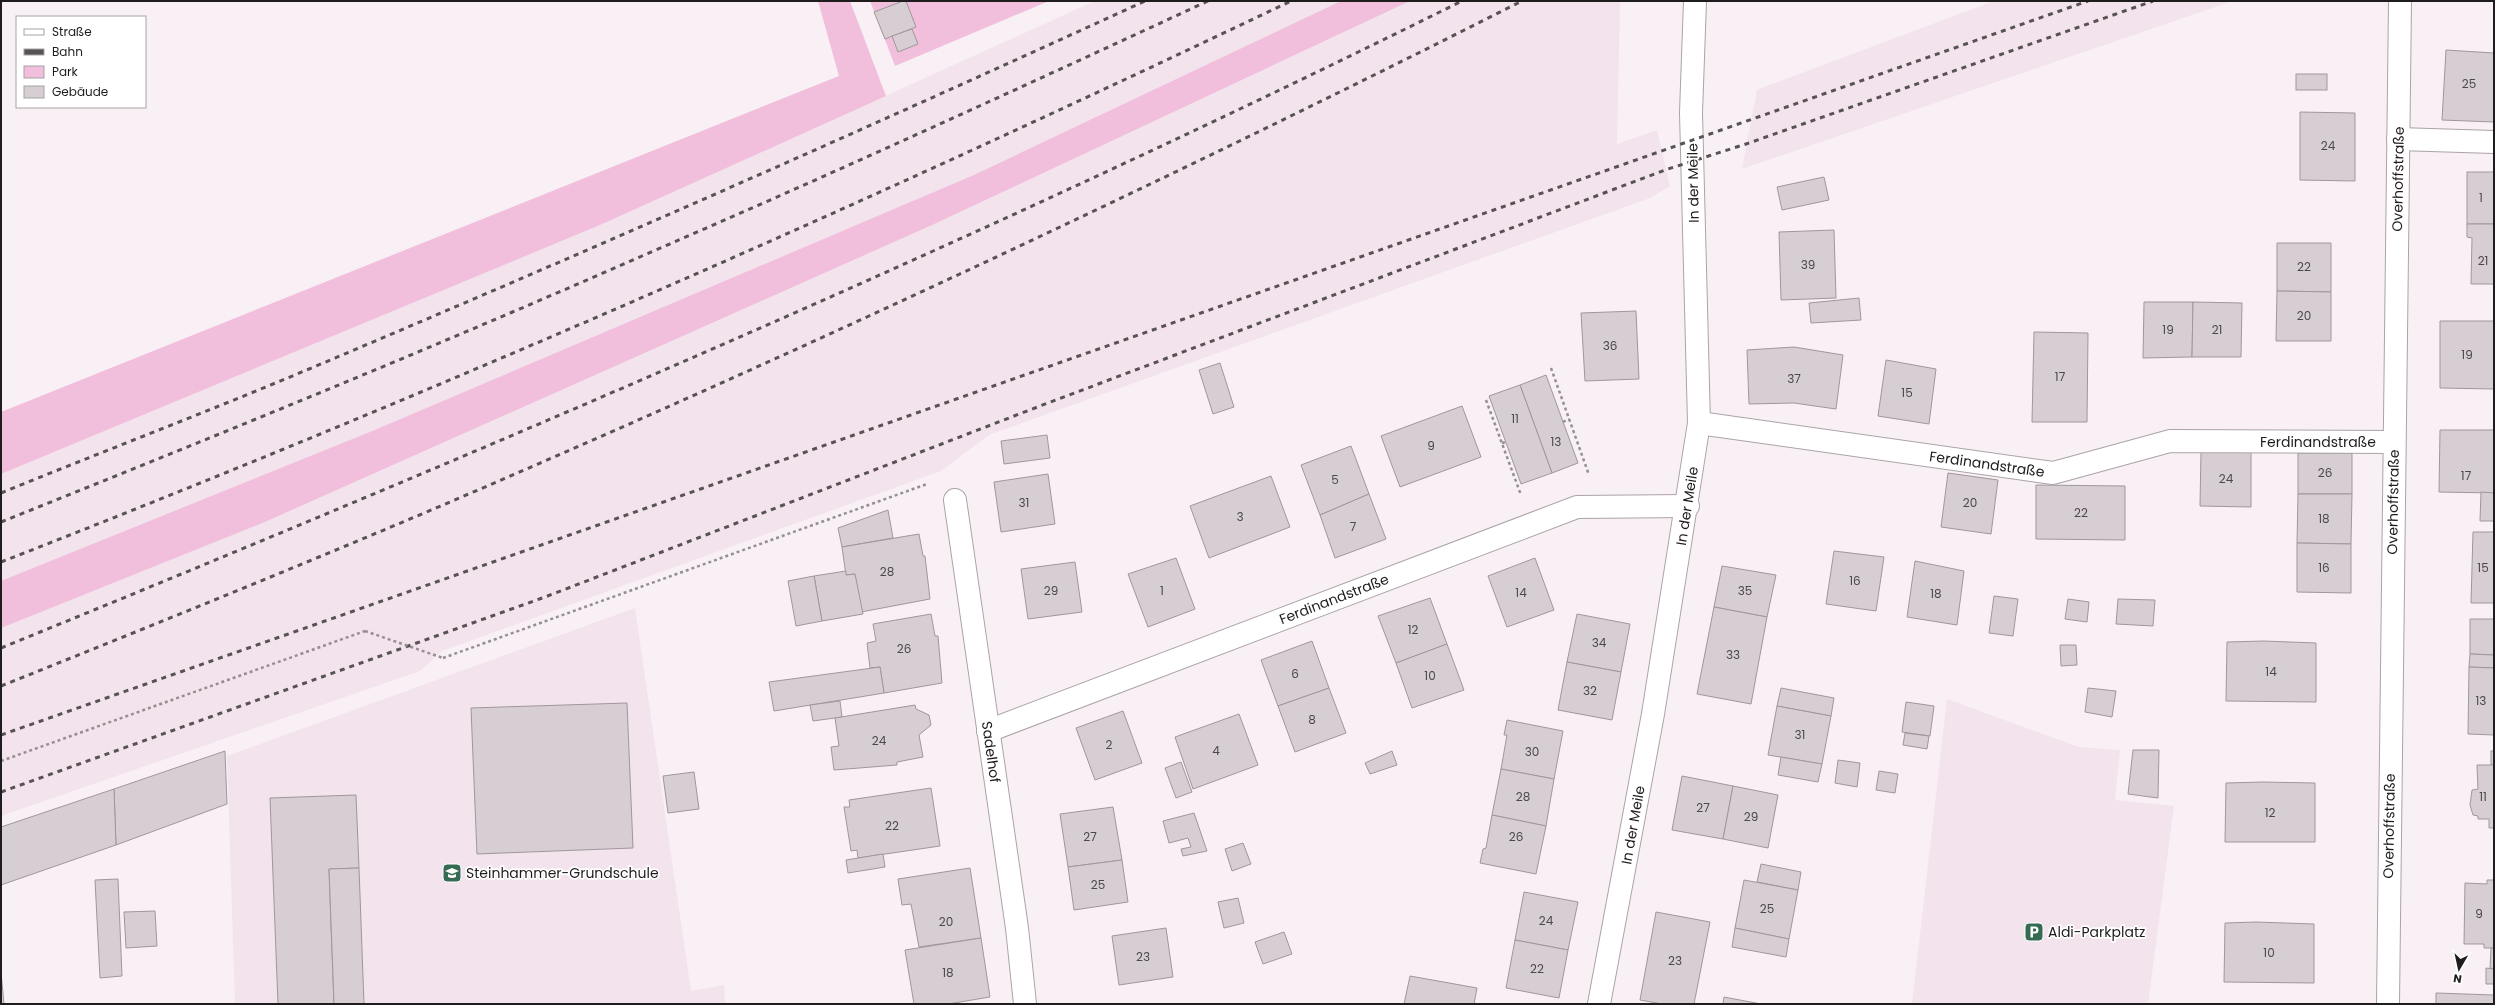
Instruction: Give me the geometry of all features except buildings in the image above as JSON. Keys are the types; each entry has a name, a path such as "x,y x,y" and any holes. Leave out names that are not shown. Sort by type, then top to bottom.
{"street":[{"name":"In der Meile","path":"1599,1004 1653,714 1688,506 1700,423 1691,113 1696,1"},
{"name":"Overhoffstraße","path":"2388,1004 2393,442 2400,1"},
{"path":"2398,139 2494,142"},
{"name":"Ferdinandstraße","path":"1700,423 2053,473 2170,441 2393,442"},
{"name":"Sadelhof","path":"955,500 1017,928 1025,1004"},
{"name":"Ferdinandstraße","path":"988,731 1576,507 1688,506"}],"path":[{"path":"1551,368 1584,462"},
{"path":"1486,400 1518,486"},
{"path":"1563,422 1569,419"},
{"path":"1502,443 1506,442"},
{"path":"1,761 365,631 443,658 928,484"}],"shaded area":[{"path":"1095,1 1620,1 1617,144 1657,130 1670,186 1650,198 989,435 941,471 442,651 420,671 1,816 1,474 600,225"},
{"path":"1994,1 2233,1 1742,169 1757,90"},
{"name":"Steinhammer-Grundschule","path":"635,608 691,991 724,985 725,1004 235,1004 227,756"},
{"name":"Aldi-Parkplatz","path":"1947,699 2079,747 2120,750 2115,800 2174,806 2148,1004 1912,1004"}],"green space":[{"path":"818,1 850,1 886,96 600,225 1,474 1,412 839,76"},
{"path":"870,1 1049,1 895,66"},
{"path":"1341,1 1410,1 932,225 267,521 1,628 1,581 370,432 974,175"}],"railway":[{"path":"1,493 271,385 519,280 833,142 1145,1"},
{"path":"1,522 323,392 562,291 855,162 1208,1"},
{"path":"1,562 327,431 651,294 972,150 1291,1"},
{"path":"1,648 370,495 738,338 1102,174 1282,89 1462,1"},
{"path":"1,686 382,531 710,388 1119,199 1522,1"},
{"path":"1,735 2088,1"},
{"path":"1,792 545,597 1040,406 1665,170 1746,144 2153,1"}],"place":[{"name":"Steinhammer-Grundschule","path":"452,873"},
{"name":"Aldi-Parkplatz","path":"2034,932"}]}
